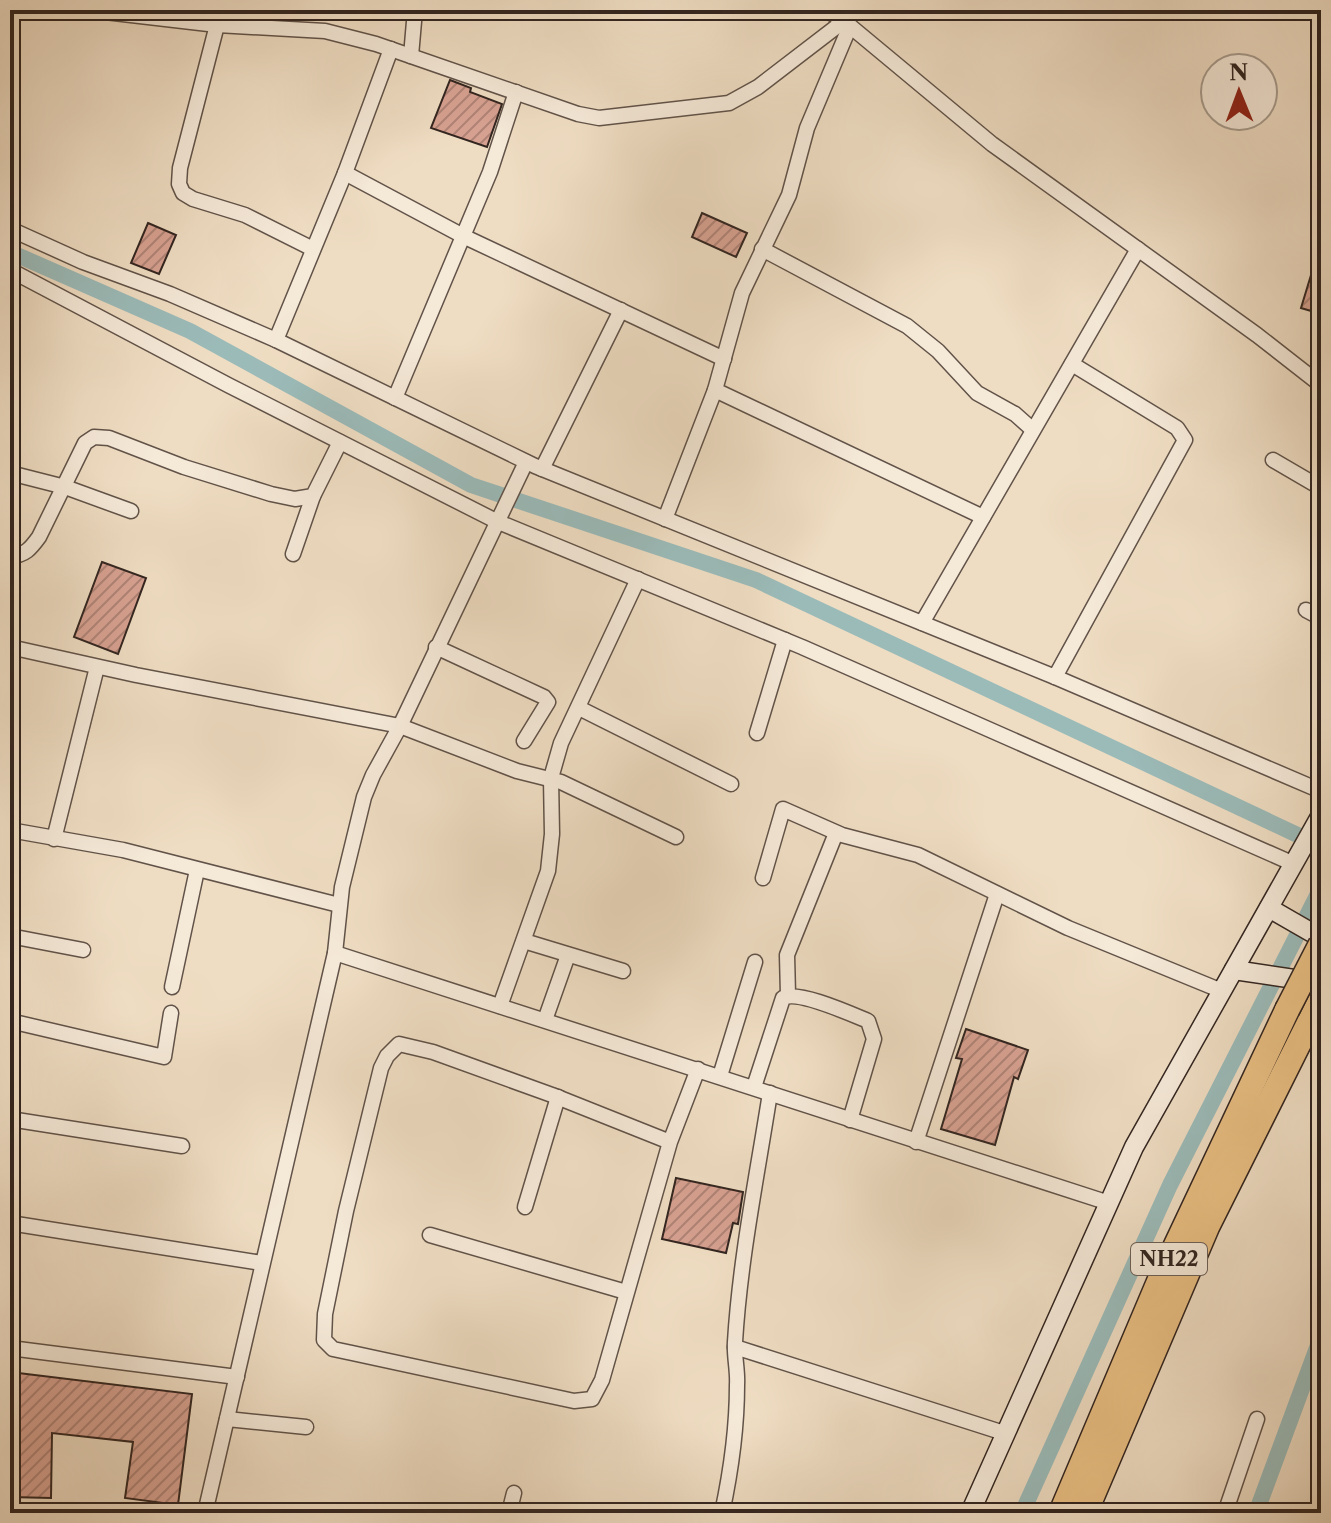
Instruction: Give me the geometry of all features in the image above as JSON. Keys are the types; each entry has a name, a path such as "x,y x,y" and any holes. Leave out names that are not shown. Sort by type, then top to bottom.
{"highway":[{"name":"NH22","path":"1061,1513 1161,1277 1284,1016 1311,934"},
{"path":"1284,1016 1311,1018"},
{"name":"NH22","path":"1085,1513 1207,1227 1311,1018"}],"street":[{"path":"88,10 217,25 325,31 391,49 578,114 599,118 721,105 745,96 847,23"},
{"path":"411,56 415,10"},
{"path":"826,10 847,23 992,144 1257,335 1321,385"},
{"path":"665,519 715,390 742,293 789,195 807,128 847,23"},
{"path":"217,25 180,168 179,184 183,193 193,199 245,215 313,249"},
{"path":"276,340 345,173 391,49"},
{"path":"395,398 465,237 516,92"},
{"path":"345,173 465,237 724,359"},
{"path":"10,229 276,340 542,469 1055,677 1321,791"},
{"path":"762,249 907,326 938,351 977,393 1015,414 1033,430"},
{"path":"922,623 1138,249"},
{"path":"10,270 340,442 498,517 1297,859"},
{"path":"542,469 621,310"},
{"path":"1055,677 1185,440 1177,428 1072,364"},
{"path":"715,390 983,517"},
{"path":"10,556 30,550 85,443 94,437 109,438 184,467 271,494 295,499 313,496"},
{"path":"293,554 313,496 340,442"},
{"path":"1273,460 1321,488"},
{"path":"205,1513 335,953 339,905 364,797 526,462"},
{"path":"10,473 65,487 131,511"},
{"path":"500,1006 548,871 552,834 551,778 561,743 638,579"},
{"path":"1306,610 1321,618"},
{"path":"757,733 785,640"},
{"path":"10,647 400,726 517,771 551,778 676,837"},
{"path":"436,647 544,697 548,702 524,741"},
{"path":"54,839 97,667"},
{"path":"579,708 731,784"},
{"path":"763,878 783,809 836,833 918,855 1068,928 1222,991"},
{"path":"970,1513 1134,1147 1321,815"},
{"path":"10,830 94,844 339,905"},
{"path":"788,995 787,955 836,833"},
{"path":"172,987 197,870"},
{"path":"916,1142 997,894"},
{"path":"1269,908 1311,934"},
{"path":"10,936 83,950"},
{"path":"524,941 623,971"},
{"path":"335,953 1109,1203"},
{"path":"545,1020 568,955"},
{"path":"720,1076 755,962"},
{"path":"1234,970 1321,983"},
{"path":"754,1087 783,998 788,995 855,1016 868,1021 874,1039 850,1120"},
{"path":"10,1021 164,1057 171,1013"},
{"path":"670,1142 558,1097 412,1045 399,1044 392,1049 381,1068 349,1195 325,1314 324,1340 333,1349 584,1401 592,1399 602,1380 670,1142 698,1069"},
{"path":"722,1513 731,1472 735,1426 735,1347 742,1268 770,1093"},
{"path":"525,1207 558,1097"},
{"path":"10,1119 182,1146"},
{"path":"10,1223 262,1263"},
{"path":"430,1235 626,1292"},
{"path":"735,1347 1004,1433"},
{"path":"10,1348 237,1377"},
{"path":"227,1419 306,1427"},
{"path":"1225,1513 1257,1419"},
{"path":"509,1513 514,1493"}],"building":[{"path":"450,80 471,88 470,92 502,104 487,147 431,128"},
{"path":"702,213 747,233 736,257 692,237"},
{"path":"148,223 176,235 159,274 131,263"},
{"path":"1318,252 1321,252 1321,314 1301,308"},
{"path":"102,562 146,578 118,654 74,637"},
{"path":"966,1029 1028,1050 1018,1079 1014,1077 995,1145 941,1129 962,1059 956,1058"},
{"path":"676,1178 743,1192 738,1224 733,1223 726,1253 662,1239"},
{"path":"10,1372 192,1394 178,1505 125,1498 133,1442 52,1433 51,1498 10,1497"}],"waterway":[{"path":"10,252 190,331 471,485 756,580 1321,846"},
{"path":"1022,1513 1170,1185 1321,888"},
{"path":"1256,1513 1321,1337"}]}
